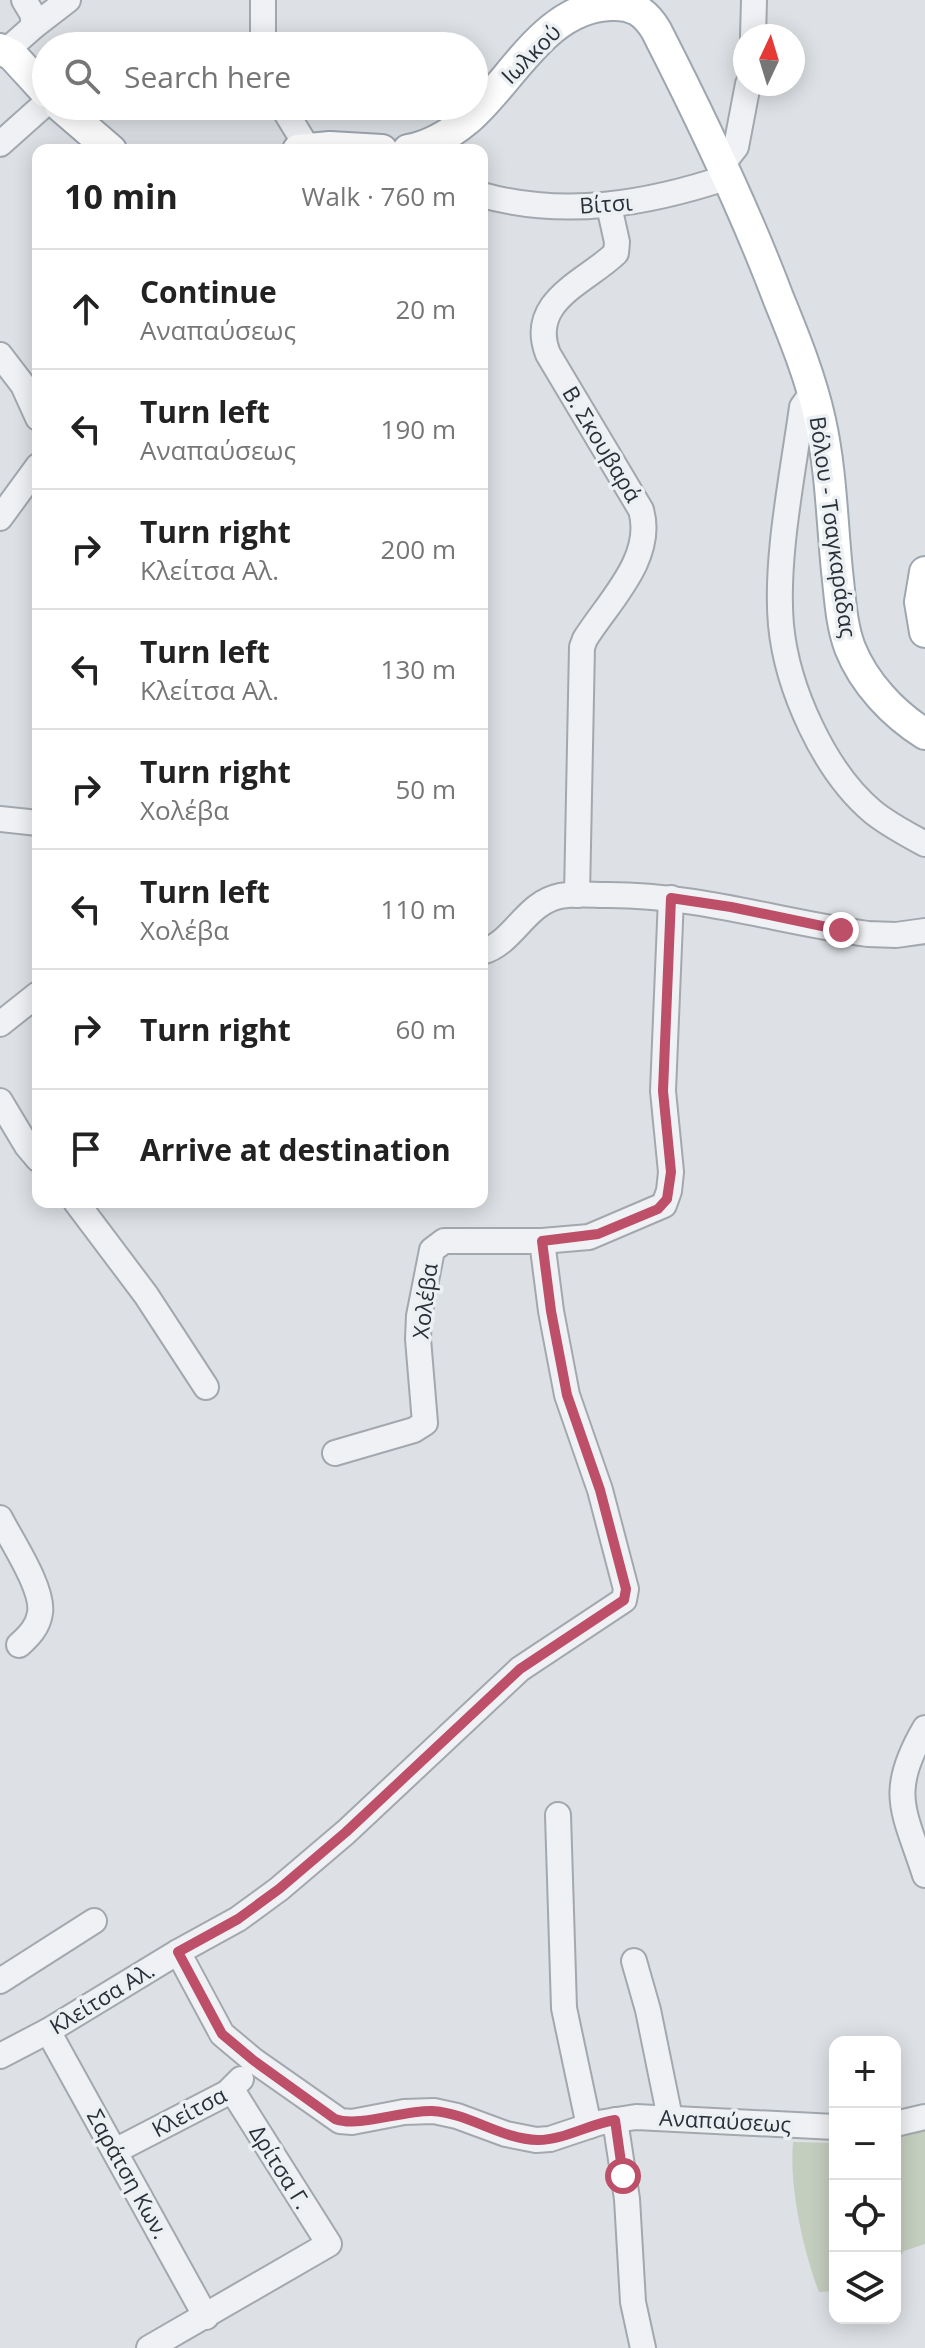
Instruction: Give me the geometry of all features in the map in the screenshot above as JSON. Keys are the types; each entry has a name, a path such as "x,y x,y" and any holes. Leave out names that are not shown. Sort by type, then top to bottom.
{"main road":[{"name":"Ιωλκού","path":"488,96 527,52 563,22 594,7 626,5 646,15 656,30 725,171"},
{"path":"3,50 32,78"},
{"path":"76,120 104,144"},
{"name":"Ιωλκού","path":"428,144 466,120"},
{"name":"Βόλου - Τσαγκαράδας","path":"725,171 762,254 812,393 822,433 847,639 857,662 879,693 895,711 925,734"},
{"path":"925,572 920,602 925,632"}],"street":[{"path":"24,0 33,15 33,27"},
{"path":"3,50 68,0"},
{"path":"263,0 263,32"},
{"path":"753,24 754,0"},
{"path":"725,171 736,147 746,96"},
{"path":"0,144 32,115"},
{"path":"289,120 301,144"},
{"name":"Βίτσι","path":"488,196 540,205 609,206 658,198 725,171"},
{"name":"Β. Σκουβαρά","path":"577,895 582,647 637,559 644,526 641,510 548,354 542,329 550,311 566,291 616,253 617,242 609,206"},
{"path":"0,355 23,385 32,405"},
{"path":"812,393 802,407 783,557 781,624 789,666 817,737 834,768 873,811 925,844"},
{"path":"0,518 32,474"},
{"path":"0,819 32,822"},
{"path":"488,950 538,905 557,896 577,895 671,898 868,934 896,935 925,931"},
{"name":"Χολέβα","path":"335,1453 414,1430 425,1423 418,1327 434,1247 444,1241 542,1241 598,1234 658,1209 667,1199 671,1172 663,1091 671,898"},
{"path":"0,1024 32,999"},
{"path":"0,1101 32,1152"},
{"path":"81,1208 146,1295 206,1387"},
{"name":"Κλείτσα Αλ.","path":"0,2056 238,1919 346,1832 520,1669 624,1600 626,1589 606,1511 567,1395 542,1241"},
{"path":"0,1518 40,1600 40,1616 36,1625 19,1645"},
{"path":"925,1728 912,1753 901,1789 906,1824 925,1875"},
{"path":"558,1815 564,2008 589,2126"},
{"path":"0,1981 94,1921"},
{"name":"Αναπαύσεως","path":"178,1952 215,2025 253,2060 328,2115 344,2122 404,2112 434,2111 506,2134 536,2140 550,2139 615,2120 670,2118 829,2127"},
{"path":"634,1961 648,2010 670,2118"},
{"name":"Σαράτση Κων.","path":"48,2031 206,2317"},
{"name":"Κλείτσα","path":"115,2151 232,2090 253,2060"},
{"name":"Δρίτσα Γ.","path":"206,2317 329,2244 232,2090"},
{"path":"901,2123 925,2117"},
{"path":"615,2120 627,2199 633,2302 643,2348"},
{"path":"149,2348 206,2317"}],"green space":[{"path":"925,2130 925,2244 901,2255 901,2180 901,2134"},
{"path":"793,2142 829,2143 829,2291 819,2292 808,2257 798,2218"}],"route":[{"path":"623,2176 615,2120 550,2139 536,2140 506,2134 450,2113 434,2111 352,2122 335,2119 222,2034 178,1952 238,1919 279,1889 346,1832 520,1669 624,1600 626,1589 606,1511 567,1395 542,1241 598,1234 658,1209 667,1199 671,1172 663,1091 671,898 841,930"}]}
